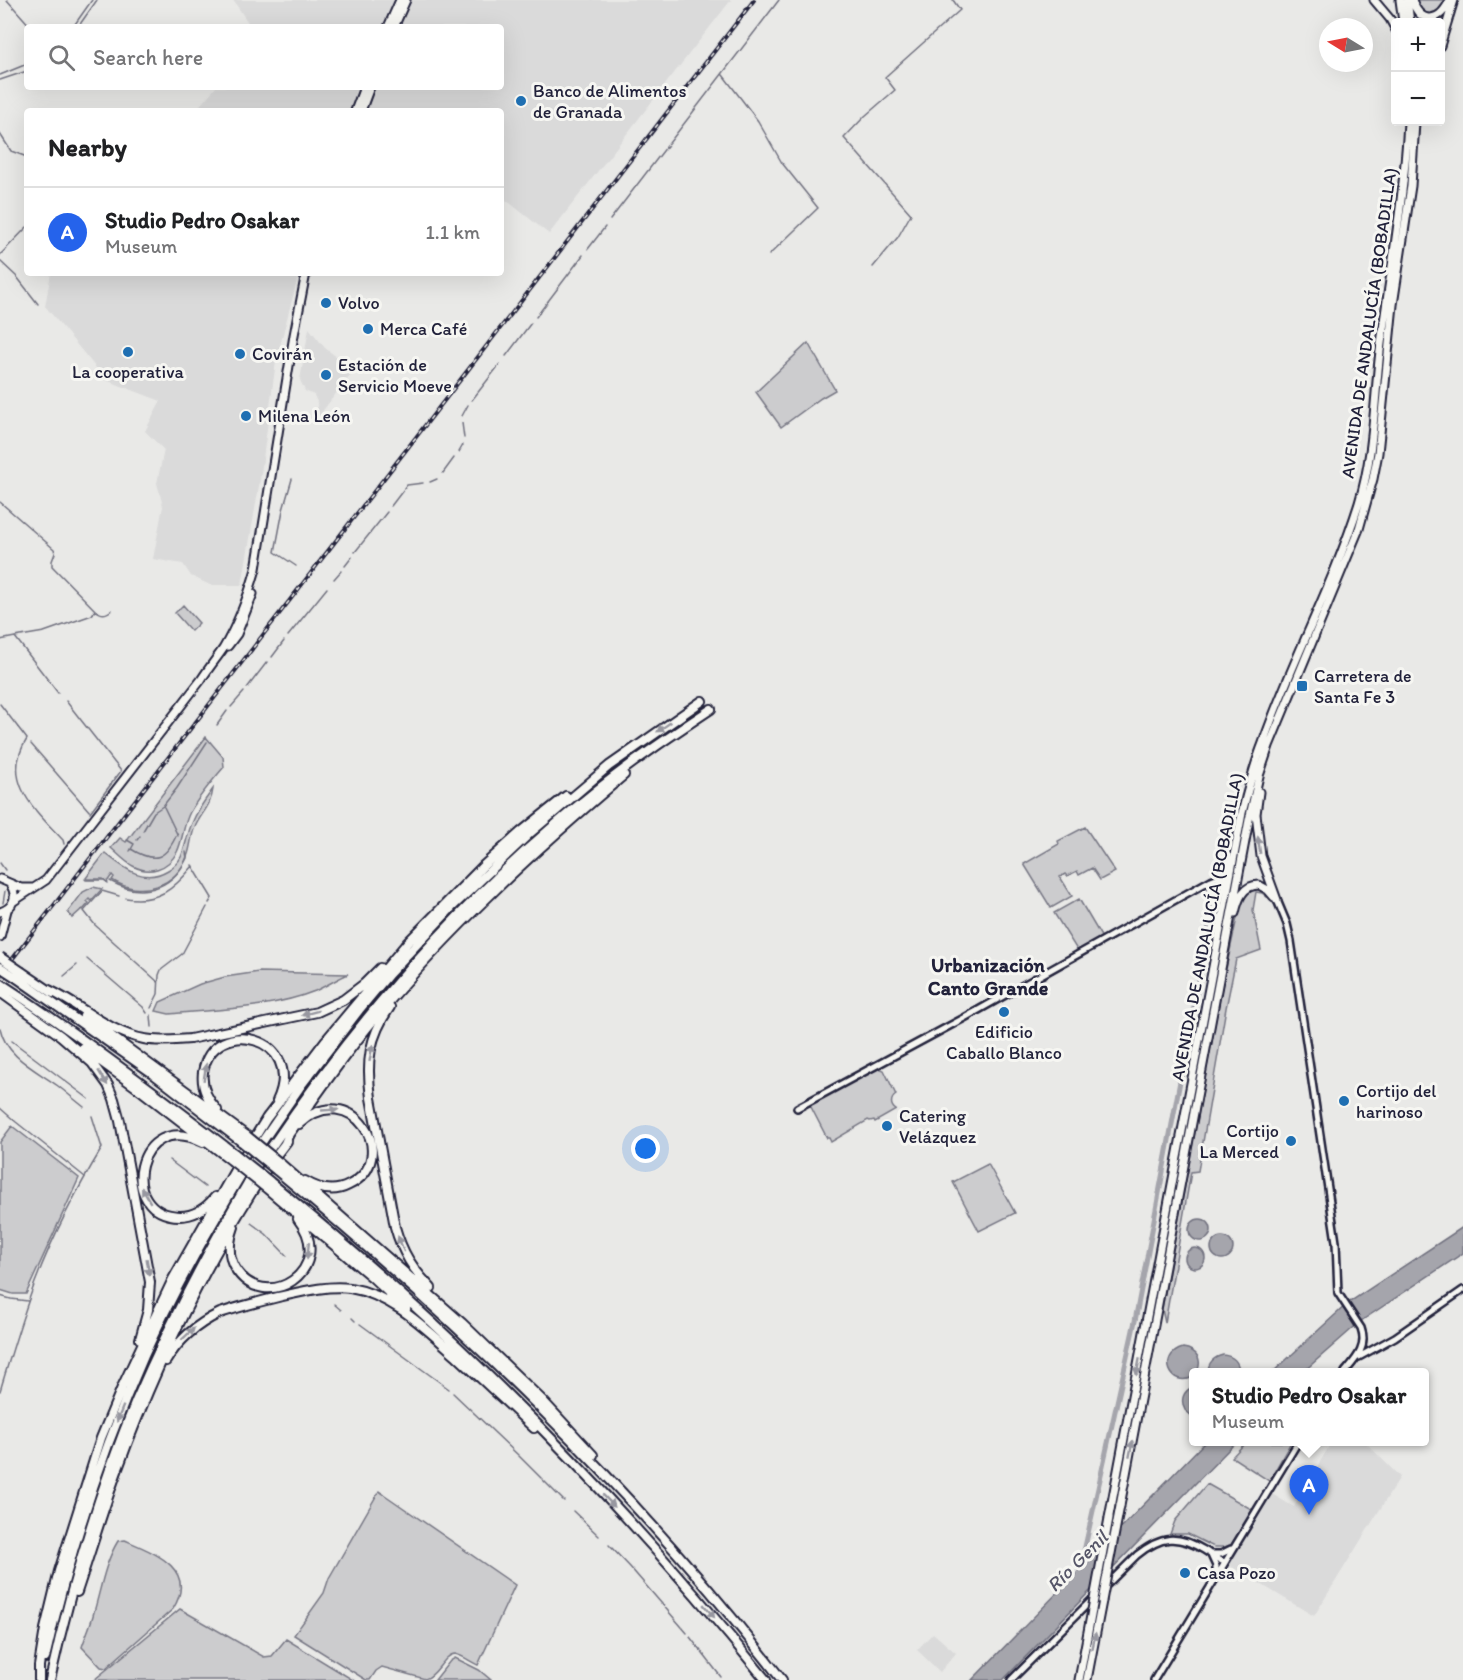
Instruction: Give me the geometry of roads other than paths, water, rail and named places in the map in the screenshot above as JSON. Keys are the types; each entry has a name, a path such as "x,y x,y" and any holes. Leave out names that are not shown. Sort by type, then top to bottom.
{"highway":[{"path":"389,24 400,0"},
{"path":"395,24 406,0"},
{"path":"1374,0 1391,20"},
{"path":"1400,0 1402,18"},
{"path":"1407,0 1409,18"},
{"path":"1412,0 1417,12 1428,18 1434,18 1445,10 1452,0"},
{"path":"1445,27 1452,0"},
{"path":"356,108 362,90"},
{"path":"362,108 369,90"},
{"name":"AVENIDA DE ANDALUCÍA (BOBADILLA)","path":"1079,1680 1239,831 1253,772 1263,742 1334,572 1360,501 1371,446 1380,356 1405,171 1402,154 1405,126"},
{"name":"AVENIDA DE ANDALUCÍA (BOBADILLA)","path":"1087,1680 1259,776 1359,529 1373,479 1379,443 1393,304 1410,195 1415,126"},
{"path":"1414,142 1418,126"},
{"path":"201,680 233,639 244,618 255,586 283,409 308,276"},
{"path":"0,936 3,911 46,880 201,680 227,641 243,608 256,569 272,477"},
{"path":"227,641 244,618"},
{"path":"252,1140 302,1084 359,1010 421,940 503,857 609,766 702,701"},
{"path":"270,1149 349,1039 386,994 482,891 542,836 602,786 711,709"},
{"path":"462,1323 456,1313 414,1270 405,1256 395,1227 369,1079 371,1045 376,1030 393,1002 491,893 541,846 655,748"},
{"path":"252,1140 326,1040 407,943 521,832 599,770 609,766"},
{"path":"1259,776 1260,791 1256,814 1258,838 1261,856 1277,900"},
{"path":"1213,967 1211,955 1224,884 1221,876 1228,866 1233,843 1239,831"},
{"path":"0,879 21,888 35,888"},
{"path":"10,884 14,892 14,901"},
{"path":"1227,935 1235,918 1240,897 1246,889 1259,885 1268,890 1277,900"},
{"path":"0,929 0,936"},
{"path":"285,1143 316,1095 375,1017 446,941"},
{"path":"0,967 50,990 103,1023 131,1036 158,1041 190,1039 300,1016 330,1007 354,993 407,943"},
{"path":"0,957 20,975 151,1072 252,1140"},
{"path":"0,983 5,992 92,1062 108,1085 120,1121 150,1282 145,1324 98,1448 59,1571 45,1629 39,1680"},
{"path":"50,990 252,1140 268,1167 361,1241 447,1319 618,1487 673,1547 782,1680"},
{"path":"5,992 138,1079 243,1157 304,1226 307,1234 310,1250 305,1267 286,1285 263,1288 248,1282 241,1277 232,1263 229,1246 240,1210"},
{"path":"29,1012 143,1092 220,1151"},
{"path":"228,1122 206,1095 204,1070 207,1060 217,1047 225,1042 241,1038 257,1040 264,1044 277,1056 281,1065 283,1075 280,1093 266,1119"},
{"path":"268,1167 293,1174 320,1188 337,1190 361,1177 367,1169 372,1150 371,1140 362,1122 347,1112 330,1109 315,1112 300,1124 277,1155"},
{"path":"39,1680 79,1530 113,1431 170,1303 238,1173 206,1207 191,1215 167,1214 154,1206 144,1194 141,1185 141,1166 144,1158 155,1144 178,1135 195,1137 220,1151 243,1157"},
{"path":"293,1174 462,1323 573,1432 618,1487"},
{"path":"252,1184 174,1333 145,1400 115,1476 76,1593 51,1680 78,1568 132,1412 196,1274 252,1184"},
{"path":"267,1184 340,1240 459,1347 562,1450 685,1582 766,1680"},
{"path":"123,1385 173,1279 226,1185"},
{"path":"283,1202 373,1278 431,1333"},
{"path":"145,1400 173,1351 187,1335 208,1319 233,1309 306,1291 334,1287 348,1288 370,1293 398,1308 431,1333 569,1459"}],"street":[{"path":"796,1108 1221,876"},
{"path":"1277,900 1291,941 1336,1242 1340,1298 1361,1329 1369,1349"},
{"path":"1348,1368 1369,1349 1395,1337 1463,1290"},
{"path":"1154,1680 1296,1446"},
{"path":"1011,1680 1148,1545 1167,1538 1177,1539 1188,1542 1225,1562"},
{"path":"1210,1554 1227,1552 1234,1546"},
{"path":"1210,1554 1216,1576"}],"waterway":[{"path":"7,0 28,24"},
{"path":"75,24 92,0"},
{"path":"80,24 97,0"},
{"path":"610,220 779,0"},
{"path":"873,267 898,237 911,214 844,138 895,90 885,77 960,10 953,0"},
{"path":"0,75 24,65"},
{"path":"0,80 24,72"},
{"path":"723,75 758,121 782,163 818,208 769,255"},
{"path":"0,134 11,151 24,156"},
{"path":"588,249 605,227"},
{"path":"0,255 24,230"},
{"path":"536,317 583,255"},
{"path":"0,261 17,277 38,304"},
{"path":"506,356 531,323"},
{"path":"472,400 500,364"},
{"path":"462,416 468,405"},
{"path":"462,423 464,438"},
{"path":"459,452 463,445"},
{"path":"443,473 454,458"},
{"path":"292,479 275,552 296,566"},
{"path":"430,482 437,479"},
{"path":"391,506 407,485 423,483"},
{"path":"0,502 54,549 52,566 95,610 104,614 112,610"},
{"path":"355,552 387,512"},
{"path":"345,566 352,557"},
{"path":"334,579 341,571"},
{"path":"288,636 327,588"},
{"path":"15,637 44,632 92,615 95,610"},
{"path":"0,640 15,637 58,693"},
{"path":"272,657 284,641"},
{"path":"247,688 267,662"},
{"path":"231,707 244,692"},
{"path":"31,744 90,812 121,771 66,701"},
{"path":"0,704 27,739 17,768 19,782 33,806 64,844"},
{"path":"217,725 227,711"},
{"path":"143,831 154,812 163,806 177,788 207,742"},
{"path":"164,807 178,836"},
{"path":"131,849 139,854 159,856 169,849 177,834"},
{"path":"137,840 140,836"},
{"path":"127,840 134,844 130,851"},
{"path":"110,881 132,889 154,888 172,878 187,858 186,852"},
{"path":"0,863 5,870"},
{"path":"192,865 212,898 209,903"},
{"path":"126,898 156,896 172,888 193,866"},
{"path":"85,879 104,880 108,883"},
{"name":"Río Genil","path":"1079,1574 1135,1321 1208,932 1209,890"},
{"path":"3,903 5,891"},
{"path":"119,896 102,891 84,911 95,925 158,982"},
{"path":"151,1008 158,994 161,970 182,954 207,907"},
{"path":"87,959 147,1013"},
{"path":"64,976 77,965"},
{"path":"151,1015 152,1027"},
{"path":"0,1028 3,1038 15,1055 84,1107"},
{"path":"12,1041 89,1099"},
{"path":"0,1108 85,1177"},
{"path":"0,1391 24,1313 43,1262 102,1148 92,1116"},
{"path":"169,1160 205,1187"},
{"path":"251,1223 266,1234 287,1256"},
{"path":"0,1296 28,1301"},
{"path":"334,1304 341,1310"},
{"path":"352,1318 355,1321"},
{"path":"360,1324 449,1389"},
{"path":"453,1393 564,1501"},
{"path":"573,1511 599,1536"},
{"path":"609,1545 687,1633"},
{"path":"690,1637 721,1677"}],"railway":[{"path":"0,975 754,0"}],"place":[{"name":"Banco de Alimentos de Granada","path":"521,101"},
{"name":"Volvo","path":"326,303"},
{"name":"Merca Café","path":"368,329"},
{"name":"La cooperativa","path":"128,352"},
{"name":"Covirán","path":"240,354"},
{"name":"Estación de Servicio Moeve","path":"326,375"},
{"name":"Milena León","path":"246,416"},
{"name":"Carretera de Santa Fe 3","path":"1302,686"},
{"name":"Edificio Caballo Blanco","path":"1004,1012"},
{"name":"Cortijo del harinoso","path":"1344,1101"},
{"name":"Catering Velázquez","path":"887,1126"},
{"name":"Cortijo La Merced","path":"1291,1141"},
{"name":"Studio Pedro Osakar","path":"1309,1515"},
{"name":"Casa Pozo","path":"1185,1573"}],"district":[{"name":"Urbanización Canto Grande","path":"988,976"}]}
